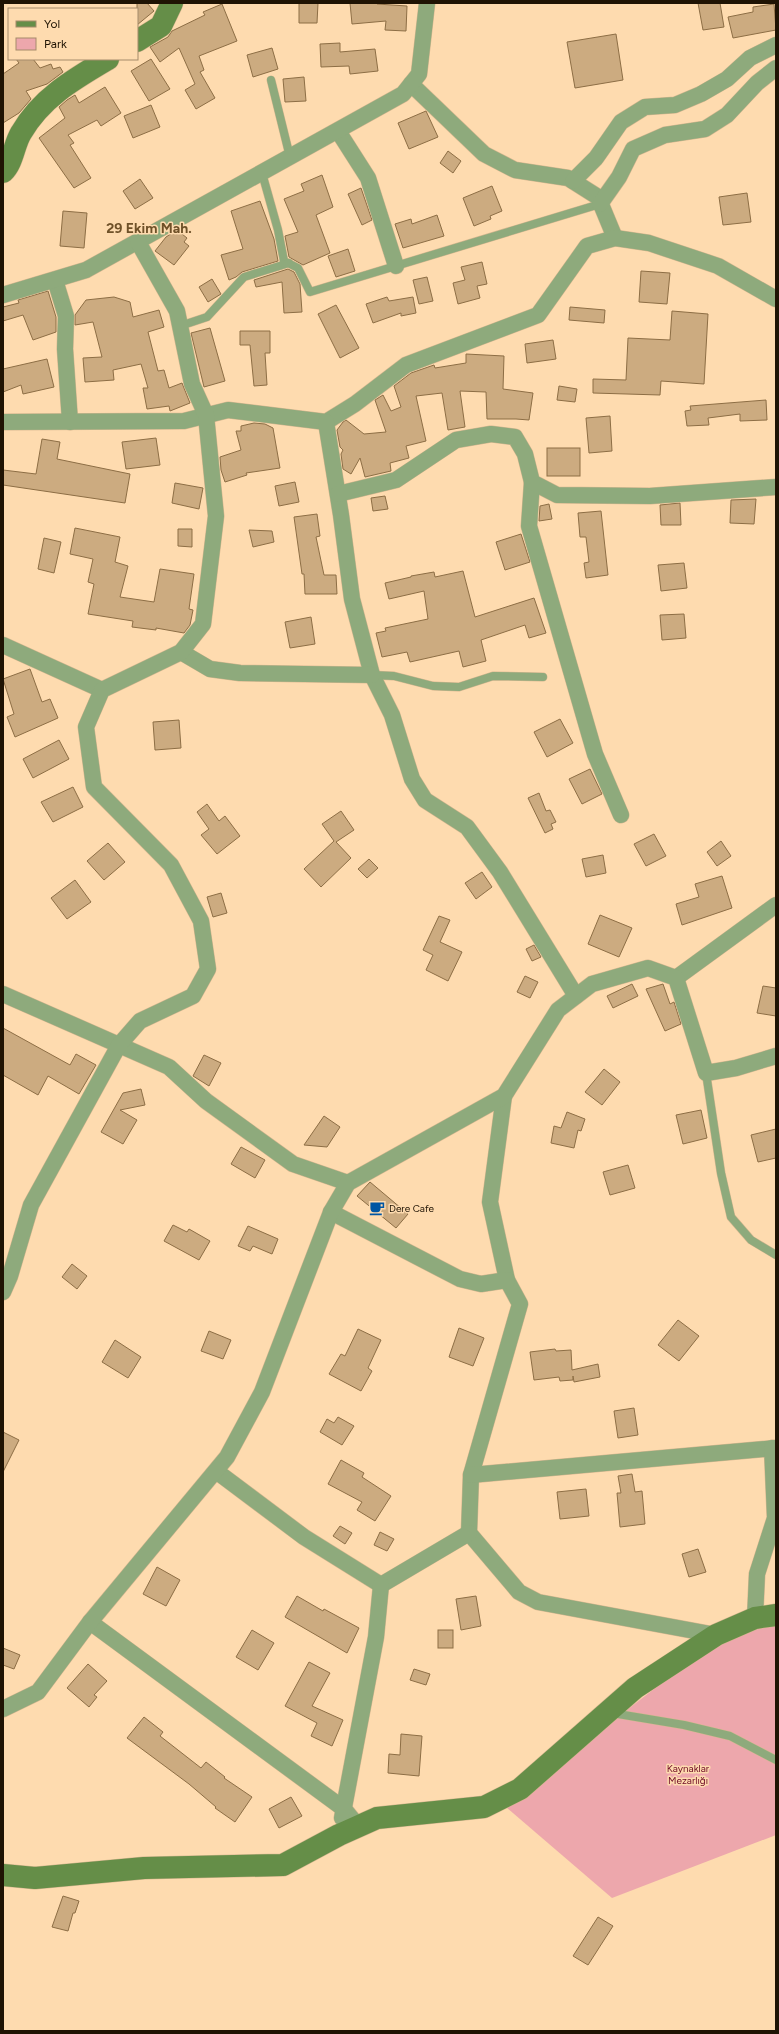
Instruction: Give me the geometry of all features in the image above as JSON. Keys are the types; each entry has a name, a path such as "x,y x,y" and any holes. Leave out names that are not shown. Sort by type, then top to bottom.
{"street":[{"path":"138,40 162,26 172,3"},
{"path":"3,295 86,270 404,94 419,74 427,3"},
{"path":"573,182 596,158 621,122 645,107 675,105 701,94 727,79 750,58 776,45"},
{"path":"3,172 20,133 37,110 54,93 106,60"},
{"path":"600,204 619,177 633,149 665,135 706,129 727,115 758,83 776,68"},
{"path":"411,84 484,154 515,170 568,178 598,197 615,238"},
{"path":"338,131 368,178 396,266"},
{"path":"3,422 184,421 228,410 326,422 355,404 406,365 538,315 587,246 615,238 649,243 718,266 776,299"},
{"path":"3,1292 10,1276 31,1205 118,1045 140,1021 193,996 208,969 201,921 171,865 94,787 86,727 102,690 181,652 203,624 216,516 206,415 192,384 177,311 138,242"},
{"path":"55,280 66,316 65,349 70,422"},
{"path":"326,422 338,494 352,599 372,675 392,715 412,779 425,800 466,827 500,872 576,996"},
{"path":"338,494 396,480 456,440 491,434 515,438 525,454 532,482 529,526 595,754 621,815"},
{"path":"532,482 557,495 650,496 776,488"},
{"path":"3,645 102,690"},
{"path":"181,652 210,669 240,673 372,675"},
{"path":"676,978 776,905"},
{"path":"676,978 648,968 592,984 558,1010 504,1096 490,1202 507,1280 520,1304 471,1475 469,1534 518,1592 538,1602 716,1635"},
{"path":"676,978 706,1073 736,1068 776,1056"},
{"path":"3,994 169,1067 206,1101 293,1164 348,1183"},
{"path":"3,1709 38,1692 90,1622 227,1457 262,1392 331,1212 348,1183 504,1096"},
{"path":"331,1212 460,1279 481,1284 507,1280"},
{"path":"3,1876 35,1878 144,1868 283,1865 348,1830 377,1818 484,1807 520,1789 635,1688 716,1635 766,1617 757,1574 775,1518 774,1448 471,1475"},
{"path":"216,1472 304,1537 381,1585"},
{"path":"381,1585 469,1534"},
{"path":"348,1830 344,1809 376,1637 381,1585"},
{"path":"90,1622 344,1809"}],"lane":[{"path":"271,80 290,157"},
{"path":"262,173 278,230 284,260 298,268 310,292 600,204"},
{"path":"180,326 207,316 244,277 289,263"},
{"path":"372,675 394,676 433,686 459,688 493,676 542,677"},
{"path":"706,1073 721,1172 731,1217 752,1240 776,1255"},
{"path":"607,1712 684,1725 730,1736 776,1760"}],"green space":[{"name":"Kaynaklar Mezarlığı","path":"776,1623 776,1835 612,1898 507,1808 601,1730 716,1641"}],"building":[{"path":"137,3 147,3 154,11 138,24"},
{"path":"299,3 318,3 317,23 299,23"},
{"path":"350,3 376,3 407,6 406,31 385,30 386,21 352,24"},
{"path":"698,3 720,3 724,27 703,30"},
{"path":"222,4 237,41 199,56 204,70 200,72 215,98 196,109 185,90 195,84 179,48 160,62 150,47 168,37 172,31 205,15 203,12"},
{"path":"774,4 776,30 733,38 728,17 753,12 753,7"},
{"path":"616,34 623,80 575,88 567,42"},
{"path":"340,43 340,52 375,49 378,71 350,74 349,66 321,67 320,44"},
{"path":"272,48 278,69 253,77 247,55"},
{"path":"151,59 170,89 149,101 131,71"},
{"path":"17,60 34,60 40,68 51,64 53,69 60,67 63,72 47,84 26,91 31,99 19,113 3,123 3,74 19,63"},
{"path":"304,77 306,101 285,102 283,79"},
{"path":"105,87 121,113 101,126 97,120 68,135 74,143 70,145 91,178 74,188 39,138 65,118 59,107 67,100 75,95 79,103"},
{"path":"151,105 160,127 133,138 124,116"},
{"path":"426,111 438,137 409,149 398,123"},
{"path":"448,151 461,161 453,173 440,163"},
{"path":"322,175 333,207 316,215 330,253 303,265 289,257 285,236 298,232 284,199 304,191 301,184"},
{"path":"140,179 153,198 135,209 123,191"},
{"path":"492,186 502,211 490,216 491,219 474,226 463,198"},
{"path":"361,188 372,220 362,225 348,194"},
{"path":"747,193 751,222 723,225 719,197"},
{"path":"260,201 274,239 278,261 242,272 229,280 221,255 243,249 231,211"},
{"path":"63,211 87,213 84,248 60,246"},
{"path":"437,215 444,236 403,248 395,224 411,219 412,224"},
{"path":"177,230 187,238 184,242 189,246 174,265 155,251 166,237"},
{"path":"348,249 355,271 336,277 328,256"},
{"path":"482,262 487,284 477,286 480,298 458,304 453,283 465,280 461,267"},
{"path":"288,269 294,272 300,284 302,312 284,313 282,282 256,287 254,280"},
{"path":"641,271 670,273 667,304 639,302"},
{"path":"427,277 433,301 419,304 413,280"},
{"path":"212,279 221,294 208,302 199,287"},
{"path":"48,291 56,317 56,332 33,340 23,315 3,321 3,307 19,303 18,300"},
{"path":"114,297 130,302 133,317 159,310 164,327 148,332 158,371 164,370 169,388 182,383 190,403 170,411 169,406 147,409 143,388 148,388 141,364 113,370 114,380 85,382 83,358 102,357 93,322 75,325 75,315 86,300"},
{"path":"387,297 389,301 413,297 416,313 401,316 401,313 373,323 366,304"},
{"path":"336,305 359,348 340,358 318,314"},
{"path":"570,307 605,310 604,323 569,320"},
{"path":"672,311 708,314 704,384 661,381 660,395 593,393 593,379 626,380 628,338 670,340"},
{"path":"210,328 225,381 204,387 191,333"},
{"path":"240,331 270,331 270,353 265,353 267,385 254,386 250,345 240,345"},
{"path":"553,340 556,359 527,363 525,344"},
{"path":"466,354 504,356 503,389 533,393 529,420 487,419 486,392 460,391 465,427 448,430 442,393 416,396 426,441 406,446 409,458 390,463 391,471 365,477 360,458 351,474 343,469 341,454 343,450 340,447 337,430 343,422 346,420 364,434 386,432 375,400 383,395 391,411 401,407 394,386 411,373 434,365 435,368 466,363"},
{"path":"47,359 54,387 23,394 21,385 3,392 3,369"},
{"path":"559,386 577,389 575,402 557,400"},
{"path":"766,400 767,420 740,421 740,414 708,418 709,425 687,426 685,411 691,410 690,406"},
{"path":"610,416 612,451 589,453 586,418"},
{"path":"254,423 265,424 273,428 280,468 246,473 247,475 225,482 221,470 220,457 241,450 236,431 241,431 241,426"},
{"path":"156,438 160,465 126,469 122,442"},
{"path":"42,439 60,442 57,459 130,474 125,503 3,485 3,470 36,474"},
{"path":"547,448 580,448 580,476 547,476"},
{"path":"295,482 299,502 279,506 275,486"},
{"path":"175,483 203,488 199,509 172,503"},
{"path":"385,496 388,509 373,511 371,498"},
{"path":"756,499 754,524 730,523 731,500"},
{"path":"680,503 681,525 661,525 660,505"},
{"path":"549,504 552,519 539,521 540,506"},
{"path":"601,511 608,575 586,578 584,563 589,562 586,537 580,537 578,513"},
{"path":"317,514 320,536 316,537 324,575 336,575 337,594 305,594 304,574 302,574 294,517"},
{"path":"75,528 120,537 115,562 128,566 120,597 154,602 160,569 194,574 189,609 193,610 190,625 184,633 156,628 156,630 132,627 133,621 88,614 94,584 88,582 93,559 70,554"},
{"path":"178,529 192,529 192,547 178,546"},
{"path":"249,530 272,531 274,542 253,547"},
{"path":"521,534 530,562 505,570 496,542"},
{"path":"44,538 61,542 54,573 38,569"},
{"path":"684,563 687,588 661,591 658,565"},
{"path":"463,571 475,617 534,598 546,633 529,638 525,625 481,640 486,661 463,667 459,651 410,662 407,652 382,657 376,633 386,631 385,628 428,619 424,591 389,599 385,583 434,572 435,577"},
{"path":"684,614 686,638 662,640 660,615"},
{"path":"311,617 315,644 290,648 285,622"},
{"path":"30,669 42,702 50,699 58,718 15,737 7,717 14,714 3,679"},
{"path":"560,719 573,743 547,757 534,732"},
{"path":"179,720 181,748 155,750 153,722"},
{"path":"59,740 69,759 33,778 23,759"},
{"path":"590,769 602,794 582,804 569,779"},
{"path":"73,787 83,807 53,822 41,802"},
{"path":"539,793 546,811 550,810 556,822 551,824 553,829 545,833 528,798"},
{"path":"207,804 219,821 225,816 240,836 217,854 201,835 209,829 197,812"},
{"path":"341,811 354,830 336,842 351,858 321,887 304,869 334,841 322,824"},
{"path":"654,834 666,856 646,866 634,844"},
{"path":"721,841 731,856 717,866 707,852"},
{"path":"108,843 125,862 104,880 87,861"},
{"path":"603,855 606,873 586,877 582,859"},
{"path":"369,859 378,868 367,878 358,869"},
{"path":"482,872 492,887 476,899 465,883"},
{"path":"722,876 732,908 682,925 676,904 699,897 695,884"},
{"path":"75,880 91,902 67,919 51,898"},
{"path":"221,893 227,913 213,917 207,897"},
{"path":"600,915 632,928 619,957 588,944"},
{"path":"439,916 450,920 440,942 462,952 448,981 426,970 433,955 423,950"},
{"path":"534,945 541,957 532,961 526,949"},
{"path":"525,976 538,982 530,998 517,992"},
{"path":"632,984 638,996 613,1008 607,996"},
{"path":"663,984 670,1004 674,1002 681,1024 665,1031 646,989"},
{"path":"763,986 776,988 776,1016 757,1013"},
{"path":"3,1028 70,1065 76,1054 96,1065 79,1094 48,1076 38,1095 3,1075"},
{"path":"204,1055 221,1063 209,1086 193,1076"},
{"path":"604,1069 620,1082 602,1105 585,1092"},
{"path":"141,1089 145,1105 120,1110 137,1120 123,1144 101,1132 123,1093"},
{"path":"701,1110 707,1138 683,1144 676,1115"},
{"path":"567,1112 585,1119 581,1131 578,1130 574,1148 551,1143 554,1126 561,1128"},
{"path":"324,1116 340,1127 327,1147 304,1145"},
{"path":"776,1129 776,1158 758,1162 751,1135"},
{"path":"241,1147 265,1160 255,1178 231,1164"},
{"path":"628,1165 635,1188 610,1195 603,1172"},
{"path":"370,1182 408,1214 396,1228 357,1196"},
{"path":"173,1225 187,1232 189,1229 210,1241 199,1260 164,1241"},
{"path":"248,1226 278,1239 272,1254 253,1246 250,1251 238,1246"},
{"path":"72,1264 87,1276 77,1289 62,1277"},
{"path":"678,1320 699,1336 679,1361 658,1345"},
{"path":"459,1328 484,1338 473,1366 449,1357"},
{"path":"358,1329 381,1340 368,1368 372,1371 361,1391 329,1374 341,1354 345,1356"},
{"path":"209,1331 231,1340 223,1359 201,1351"},
{"path":"115,1340 141,1357 128,1378 102,1362"},
{"path":"555,1349 556,1351 571,1350 572,1370 598,1364 600,1377 574,1382 573,1376 573,1380 560,1381 559,1377 534,1380 530,1352"},
{"path":"634,1408 638,1435 618,1438 614,1411"},
{"path":"338,1417 354,1426 342,1445 320,1432 327,1419 334,1423"},
{"path":"3,1432 19,1440 3,1472"},
{"path":"341,1460 364,1473 362,1477 391,1496 375,1521 357,1510 362,1502 328,1484"},
{"path":"632,1474 635,1492 642,1491 645,1524 620,1527 617,1493 621,1493 618,1476"},
{"path":"586,1489 589,1516 560,1519 557,1492"},
{"path":"340,1526 352,1533 345,1544 333,1536"},
{"path":"380,1532 394,1539 387,1551 374,1545"},
{"path":"698,1549 706,1572 689,1577 682,1554"},
{"path":"157,1567 180,1580 166,1606 143,1594"},
{"path":"297,1596 323,1611 324,1609 359,1628 347,1653 285,1617"},
{"path":"476,1596 481,1626 461,1630 456,1599"},
{"path":"252,1630 274,1643 258,1670 236,1657"},
{"path":"438,1630 453,1630 453,1648 438,1648"},
{"path":"3,1648 20,1655 14,1669 3,1665"},
{"path":"309,1662 330,1673 312,1706 343,1720 332,1746 311,1736 317,1723 285,1706"},
{"path":"88,1664 107,1681 94,1695 97,1697 89,1707 67,1688"},
{"path":"414,1669 430,1674 426,1685 410,1680"},
{"path":"144,1717 163,1732 160,1736 201,1768 206,1762 225,1777 224,1778 252,1797 235,1822 215,1808 216,1807 189,1784 127,1738"},
{"path":"401,1734 422,1736 419,1776 388,1773 389,1754 400,1755"},
{"path":"291,1797 302,1816 279,1828 269,1809"},
{"path":"63,1896 79,1901 75,1913 73,1913 68,1931 52,1927"},
{"path":"598,1917 613,1926 588,1965 573,1956"}],"place":[{"name":"Dere Cafe","path":"377,1208"}],"district":[{"name":"29 Ekim Mah.","path":"149,228"}]}
